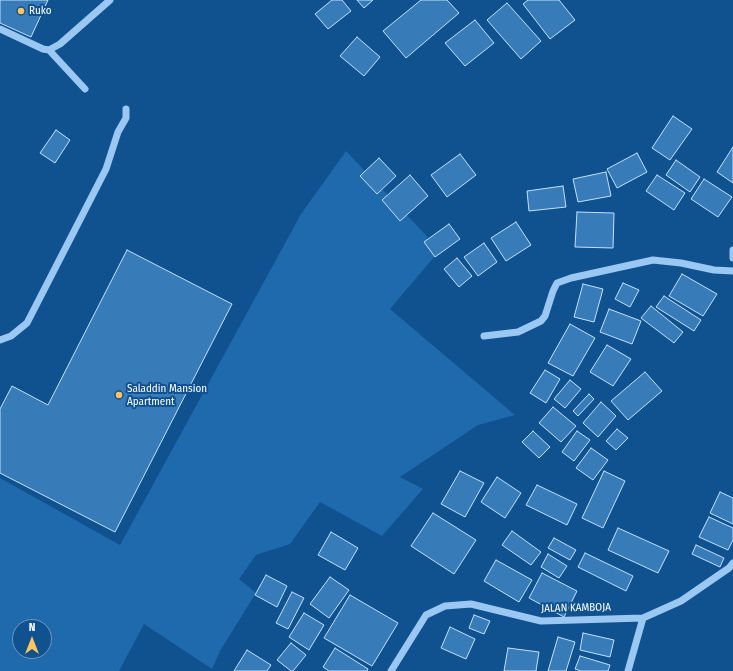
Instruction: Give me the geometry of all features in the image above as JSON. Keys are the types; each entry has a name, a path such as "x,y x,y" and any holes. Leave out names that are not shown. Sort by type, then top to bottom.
{"street":[{"path":"49,50 60,44 110,0"},
{"path":"0,29 43,49 49,50 85,88"},
{"path":"0,340 11,336 27,323 106,169 118,132 126,118 126,109"},
{"path":"733,250 733,258"},
{"path":"484,336 518,332 541,321 545,316 552,291 557,283 570,278 653,260 681,263 714,270 733,271"},
{"name":"JALAN KAMBOJA","path":"391,671 426,615 444,606 471,604 541,621 642,618 681,601 729,568 733,563"},
{"path":"628,671 642,618"}],"shaded area":[{"path":"346,151 440,250 390,309 515,415 478,425 400,477 423,489 382,536 320,502 290,544 256,555 239,579 256,593 220,651 212,669 144,624 119,671 0,671 0,478 120,545 301,214"}],"building":[{"name":"Ruko","path":"0,0 48,0 31,37 0,23"},
{"path":"332,0 342,0 351,11 328,29 315,14"},
{"path":"357,0 373,0 364,8"},
{"path":"421,0 447,0 459,13 406,58 383,31"},
{"path":"528,0 559,0 575,20 550,39 523,4"},
{"path":"507,3 541,41 521,59 487,20"},
{"path":"475,20 494,43 465,66 445,43"},
{"path":"357,37 380,57 364,76 340,56"},
{"path":"673,116 692,129 670,160 652,148"},
{"path":"56,130 70,140 55,163 40,153"},
{"path":"733,147 733,183 717,172"},
{"path":"637,153 647,172 617,188 607,169"},
{"path":"460,154 476,175 447,197 431,175"},
{"path":"379,158 396,176 377,194 360,176"},
{"path":"676,160 700,177 690,192 666,175"},
{"path":"606,172 611,196 578,202 573,179"},
{"path":"410,175 428,196 400,221 382,200"},
{"path":"657,175 685,193 674,210 646,191"},
{"path":"704,179 732,197 718,217 691,199"},
{"path":"563,186 566,207 529,211 527,191"},
{"path":"577,212 614,213 613,248 575,247"},
{"path":"516,222 531,245 506,261 491,238"},
{"path":"449,224 460,239 435,257 424,242"},
{"path":"484,243 497,262 478,276 464,257"},
{"name":"Saladdin Mansion Apartment","path":"127,250 232,304 115,532 0,473 0,409 12,386 48,405"},
{"path":"457,258 472,276 459,287 444,269"},
{"path":"682,274 717,294 703,316 669,296"},
{"path":"623,283 639,290 630,307 615,299"},
{"path":"583,284 603,289 594,322 574,317"},
{"path":"664,296 701,320 694,331 656,307"},
{"path":"651,306 683,332 674,343 641,318"},
{"path":"609,309 641,321 632,344 600,332"},
{"path":"570,324 595,338 573,376 548,363"},
{"path":"607,345 631,359 613,386 590,372"},
{"path":"545,370 560,379 546,403 530,393"},
{"path":"645,372 662,391 628,420 611,401"},
{"path":"570,380 581,389 565,408 554,399"},
{"path":"589,394 594,399 578,416 573,411"},
{"path":"601,402 616,416 598,437 583,423"},
{"path":"553,407 576,426 561,442 539,423"},
{"path":"617,429 628,438 616,450 606,441"},
{"path":"533,431 550,447 539,458 522,442"},
{"path":"577,431 590,440 574,461 562,452"},
{"path":"591,448 608,460 593,480 576,468"},
{"path":"460,471 484,483 465,517 441,504"},
{"path":"604,471 625,481 603,528 582,518"},
{"path":"497,477 521,493 505,518 481,502"},
{"path":"537,485 577,504 567,525 526,505"},
{"path":"720,492 733,498 733,524 710,513"},
{"path":"433,513 476,540 454,574 411,546"},
{"path":"709,517 733,528 733,540 728,550 699,537"},
{"path":"618,528 669,551 658,573 608,550"},
{"path":"512,531 541,552 531,565 502,545"},
{"path":"331,532 358,548 345,570 318,555"},
{"path":"554,538 576,550 570,560 548,548"},
{"path":"696,545 724,558 720,567 692,554"},
{"path":"585,553 633,576 626,591 578,567"},
{"path":"548,554 567,566 559,578 541,567"},
{"path":"496,560 532,580 519,602 484,581"},
{"path":"542,573 577,591 564,617 529,598"},
{"path":"266,575 287,586 277,607 255,595"},
{"path":"330,577 349,590 329,618 310,604"},
{"path":"292,592 304,598 288,629 276,623"},
{"path":"350,595 398,623 372,666 324,638"},
{"path":"304,613 324,625 309,650 289,637"},
{"path":"474,615 490,621 484,634 469,628"},
{"path":"450,627 475,639 466,659 441,648"},
{"path":"583,633 614,640 610,657 580,650"},
{"path":"558,637 575,642 566,671 548,671"},
{"path":"291,643 306,655 293,671 277,660"},
{"path":"335,648 368,669 367,671 329,671 323,667"},
{"path":"508,648 539,652 536,671 504,671"},
{"path":"247,650 271,665 267,671 234,671"},
{"path":"580,656 610,665 608,671 581,671 575,669"}],"place":[{"name":"Ruko","path":"21,11"},
{"name":"Saladdin Mansion Apartment","path":"119,395"}]}
